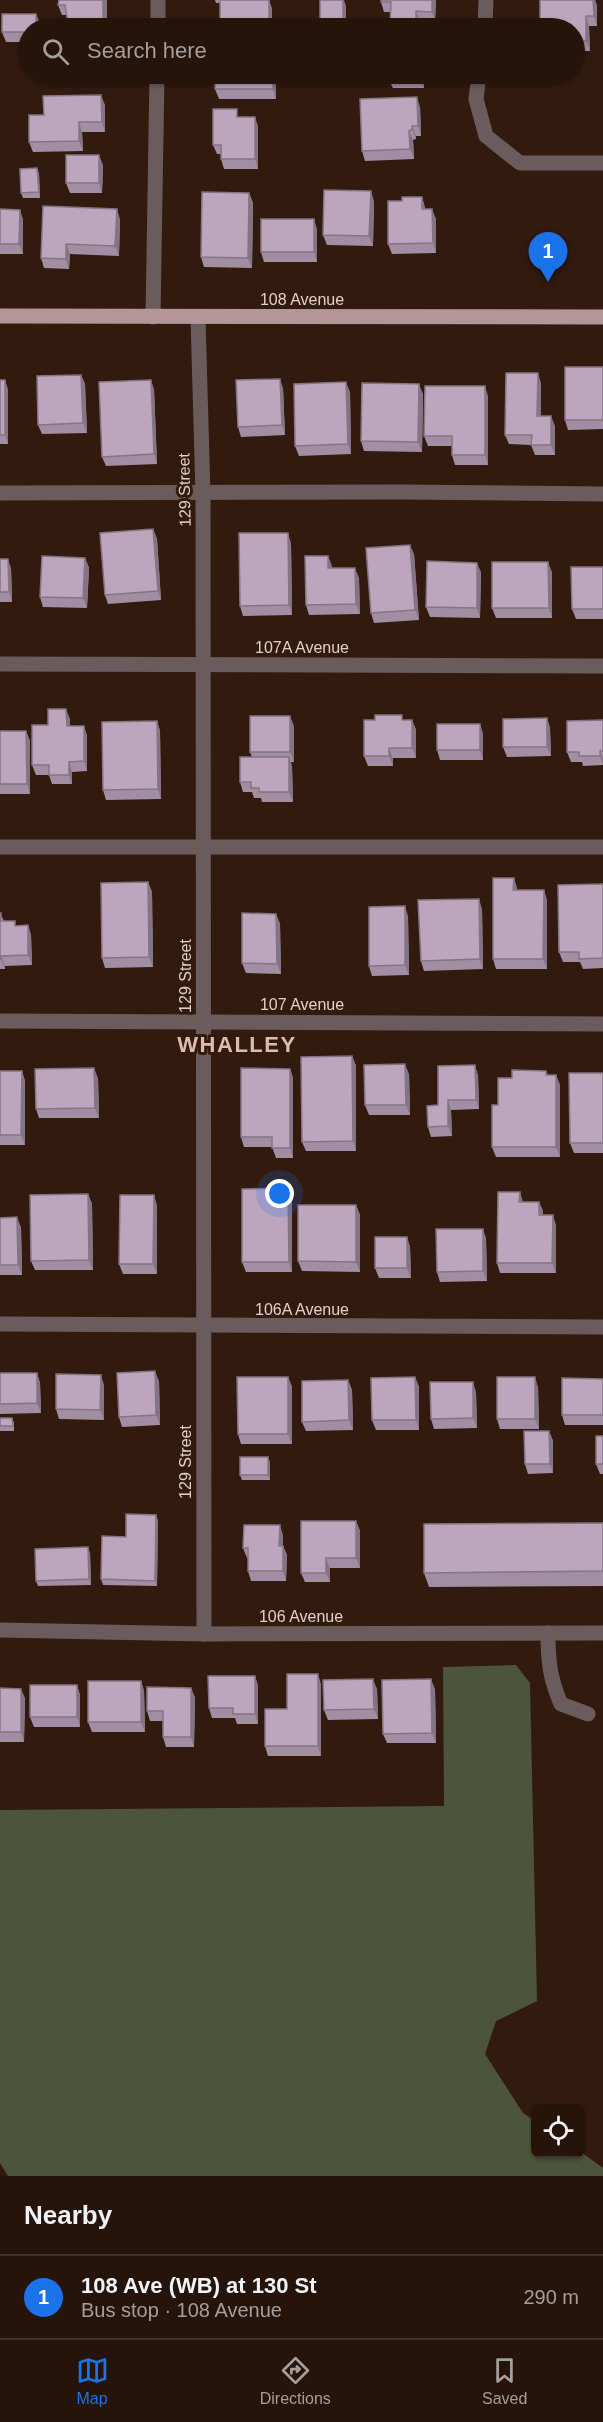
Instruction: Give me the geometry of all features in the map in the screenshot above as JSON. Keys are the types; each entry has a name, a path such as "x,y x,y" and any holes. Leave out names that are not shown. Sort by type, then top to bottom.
{"main road":[{"name":"108 Avenue","path":"0,316 603,317"}],"street":[{"path":"158,0 158,18"},
{"path":"485,18 486,0"},
{"path":"153,316 157,84"},
{"path":"478,84 476,99 486,136 520,163 603,163"},
{"name":"129 Street","path":"198,318 203,494 204,1634"},
{"path":"0,493 603,494"},
{"name":"107A Avenue","path":"0,664 603,666"},
{"path":"0,847 603,847"},
{"name":"107 Avenue","path":"0,1021 603,1024"},
{"name":"106A Avenue","path":"0,1324 203,1327 603,1327"},
{"name":"106 Avenue","path":"0,1630 204,1634 603,1633"},
{"path":"548,1634 548,1661 552,1683 561,1704 588,1714"}],"green space":[{"path":"516,1665 530,1683 537,2001 496,2021 485,2054 523,2113 531,2118 531,2158 585,2158 585,2155 603,2168 603,2176 8,2176 0,2163 0,1810 444,1806 443,1667"}],"building":[{"path":"59,0 103,0 103,18 67,18 65,5 58,5"},
{"path":"220,0 269,0 269,18 220,18"},
{"path":"320,0 343,0 343,18 320,18"},
{"path":"381,0 432,0 432,12 416,11 416,18 390,18 391,2 381,2"},
{"path":"540,0 593,0 594,16 586,16 586,41 585,18 540,18"},
{"path":"2,14 36,14 36,18 18,18 18,32 2,32"},
{"path":"215,84 273,84 273,89 215,89"},
{"path":"101,95 102,122 79,122 79,141 29,142 29,115 44,115 43,96"},
{"path":"417,97 418,126 412,126 409,131 410,149 362,151 360,99"},
{"path":"213,109 237,109 237,117 255,117 255,159 221,159 221,145 213,145"},
{"path":"66,155 99,155 99,183 66,183"},
{"path":"37,168 39,192 21,193 20,169"},
{"path":"324,190 371,191 369,236 323,235"},
{"path":"202,192 249,193 248,258 201,257"},
{"path":"402,197 422,197 422,209 432,209 433,243 388,244 388,201 402,201"},
{"path":"43,206 117,209 115,246 66,244 66,259 41,258"},
{"path":"0,209 20,210 19,244 0,244"},
{"path":"261,219 314,219 314,252 261,252"},
{"path":"565,367 603,367 603,420 565,420"},
{"path":"506,373 538,373 537,416 551,416 551,445 531,445 532,435 505,435"},
{"path":"81,375 83,423 38,425 37,376"},
{"path":"280,379 282,425 238,427 236,380"},
{"path":"0,380 5,380 5,435 0,435"},
{"path":"151,380 154,454 102,457 99,382"},
{"path":"346,382 348,444 295,446 294,384"},
{"path":"362,383 419,384 418,442 361,441"},
{"path":"425,386 485,386 485,455 452,455 452,436 424,436"},
{"path":"153,529 158,591 105,595 100,533"},
{"path":"239,533 288,533 289,605 240,606"},
{"path":"410,545 415,610 371,613 366,548"},
{"path":"42,556 85,558 83,598 40,597"},
{"path":"305,556 328,556 328,568 355,568 356,604 306,605"},
{"path":"0,559 8,559 9,592 0,592"},
{"path":"427,561 477,563 477,608 426,607"},
{"path":"492,562 548,562 549,608 492,608"},
{"path":"571,567 603,567 603,609 572,609"},
{"path":"48,709 66,709 67,726 84,726 84,761 69,762 69,775 49,775 49,765 32,765 32,725 48,725"},
{"path":"375,715 402,715 402,720 412,720 412,748 389,748 389,756 364,756 364,720 375,720"},
{"path":"250,716 290,716 290,752 250,752"},
{"path":"547,718 547,747 503,747 503,719"},
{"path":"603,720 603,751 600,751 600,756 579,756 579,752 567,752 567,721"},
{"path":"157,721 158,789 103,790 102,722"},
{"path":"437,724 480,724 480,750 437,750"},
{"path":"0,731 26,731 27,784 0,784"},
{"path":"240,757 289,757 289,792 259,792 259,788 251,788 251,782 240,782"},
{"path":"493,878 514,878 513,890 544,890 543,959 493,959"},
{"path":"148,882 149,957 102,958 101,883"},
{"path":"603,884 603,958 579,959 579,952 559,952 558,885"},
{"path":"479,899 480,959 421,961 418,900"},
{"path":"405,906 405,965 369,966 369,907"},
{"path":"0,913 1,921 15,921 15,926 28,925 28,955 1,956 0,959"},
{"path":"242,913 276,914 277,964 242,963"},
{"path":"352,1056 353,1141 302,1142 301,1057"},
{"path":"405,1064 406,1105 365,1105 364,1065"},
{"path":"475,1065 476,1100 448,1100 448,1126 428,1127 427,1106 438,1105 438,1066"},
{"path":"94,1068 95,1108 36,1109 35,1069"},
{"path":"241,1068 290,1069 290,1148 272,1148 272,1137 241,1137"},
{"path":"512,1070 546,1071 546,1075 556,1075 556,1147 492,1147 492,1105 498,1105 498,1078 512,1078"},
{"path":"0,1071 22,1071 21,1135 0,1135"},
{"path":"569,1073 603,1073 603,1143 570,1143"},
{"path":"288,1188 289,1262 242,1262 242,1189"},
{"path":"498,1192 520,1192 519,1202 539,1202 539,1215 553,1215 552,1263 497,1263"},
{"path":"88,1194 89,1260 31,1261 30,1195"},
{"path":"120,1195 154,1195 153,1264 119,1264"},
{"path":"298,1205 356,1205 356,1262 298,1261"},
{"path":"17,1217 18,1265 0,1265 0,1218"},
{"path":"436,1229 483,1229 483,1271 437,1272"},
{"path":"375,1237 407,1237 407,1268 375,1268"},
{"path":"155,1371 156,1415 119,1417 117,1373"},
{"path":"0,1373 37,1373 37,1403 0,1404"},
{"path":"56,1374 101,1375 100,1410 56,1409"},
{"path":"237,1377 288,1377 288,1434 238,1434"},
{"path":"415,1377 416,1420 372,1420 371,1378"},
{"path":"497,1377 535,1377 535,1419 497,1419"},
{"path":"562,1378 603,1379 603,1415 562,1415"},
{"path":"348,1380 349,1420 302,1422 302,1381"},
{"path":"430,1382 473,1382 473,1418 431,1419"},
{"path":"0,1418 12,1418 13,1426 0,1426"},
{"path":"524,1431 549,1431 550,1464 525,1464"},
{"path":"596,1436 603,1436 603,1464 596,1464"},
{"path":"240,1457 268,1457 268,1475 240,1475"},
{"path":"126,1514 156,1515 155,1581 101,1579 102,1536 126,1537"},
{"path":"301,1521 356,1521 356,1558 326,1558 326,1573 301,1573"},
{"path":"603,1523 603,1571 424,1573 424,1524"},
{"path":"244,1525 280,1525 279,1546 283,1546 283,1571 248,1571 248,1548 243,1548"},
{"path":"88,1547 89,1579 36,1581 35,1549"},
{"path":"287,1674 318,1674 318,1746 265,1746 265,1709 287,1709"},
{"path":"208,1676 255,1676 255,1714 233,1714 233,1708 209,1708"},
{"path":"373,1679 374,1709 324,1710 323,1680"},
{"path":"431,1679 432,1733 383,1734 382,1680"},
{"path":"88,1681 141,1681 141,1722 88,1722"},
{"path":"30,1685 77,1685 77,1717 30,1717"},
{"path":"147,1687 191,1688 191,1737 163,1737 163,1711 147,1711"},
{"path":"0,1688 21,1689 21,1732 0,1732"}],"place":[{"name":"108 Ave (WB) at 130 St","path":"548,282"}],"district":[{"name":"WHALLEY","path":"237,1044"}]}
